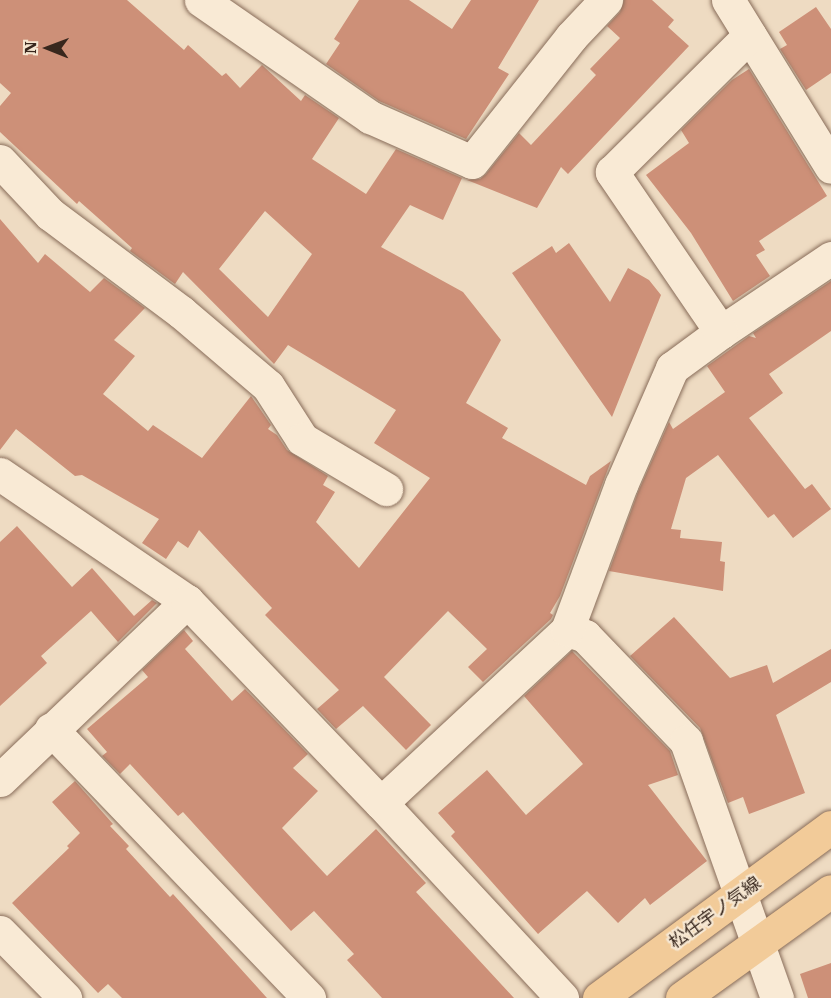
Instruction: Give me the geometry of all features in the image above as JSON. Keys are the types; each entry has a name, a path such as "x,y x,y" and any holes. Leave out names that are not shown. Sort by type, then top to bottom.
{"main road":[{"name":"松任宇ノ気線","path":"599,998 831,827"},
{"path":"682,998 831,891"}],"street":[{"path":"201,0 370,117 472,162 571,37 606,0"},
{"path":"728,0 831,166"},
{"path":"721,332 612,171 750,35"},
{"path":"0,161 50,214 181,312 268,386 302,439 386,489"},
{"path":"381,803 567,630 621,485 672,368 831,258"},
{"path":"4,484 187,601 381,803 562,998"},
{"path":"0,780 187,601"},
{"path":"567,630 585,636 686,741 777,998"},
{"path":"51,729 309,998"},
{"path":"0,932 65,998"}],"building":[{"path":"0,0 127,0 184,50 188,45 222,76 226,73 240,88 262,65 301,101 305,95 339,118 312,159 366,194 396,149 462,178 443,220 410,205 381,247 463,292 501,340 466,403 508,428 502,438 586,485 590,476 611,461 560,596 550,613 553,615 551,619 483,682 468,667 487,649 448,611 384,677 431,725 406,750 363,706 336,729 317,709 339,690 265,615 272,608 199,530 188,548 178,541 166,559 142,543 159,519 82,475 75,476 16,429 0,450 0,219 38,263 45,254 90,292 104,278 145,308 114,340 135,356 103,394 148,431 153,425 202,458 251,396 271,425 268,429 277,435 287,450 328,476 323,485 335,492 316,522 359,568 430,478 374,443 396,410 288,345 274,364 183,272 175,284 130,251 132,248 79,201 77,204 0,132 0,106 11,93 0,83","holes":["265,211 312,254 268,317 219,269"]},
{"path":"359,0 409,0 452,29 471,0 539,0 498,68 509,74 466,139 379,101 326,64 340,43 334,39"},
{"path":"624,0 652,0 674,20 668,27 689,46 568,174 561,167 537,208 467,180 480,179 486,174 519,133 531,145 596,75 590,69 620,38 607,26 620,12"},
{"path":"816,7 831,29 831,73 806,90 780,49 787,45 779,32"},
{"path":"749,69 827,196 759,241 765,250 756,255 770,276 733,301 691,233 646,175 689,143 681,130 732,80"},
{"path":"569,243 610,302 628,268 649,280 661,295 612,417 512,273 552,246 556,253"},
{"path":"831,281 831,331 769,374 783,393 749,418 805,489 812,484 831,509 793,538 774,514 768,518 718,455 686,478 671,529 681,530 680,538 722,542 720,561 725,562 723,591 609,571 638,492 669,422 673,429 725,392 707,366 749,336 756,338 753,333"},
{"path":"17,526 72,587 92,568 134,616 152,600 157,603 118,642 91,611 41,656 47,663 0,706 0,542"},
{"path":"674,617 730,678 767,665 773,683 831,649 831,682 776,715 805,793 749,814 743,797 728,803 700,728 630,656"},
{"path":"184,630 193,641 185,649 232,701 245,689 308,754 293,768 318,791 282,828 327,876 376,829 426,883 416,892 514,998 382,998 347,960 354,954 314,911 291,931 183,812 178,816 130,764 120,774 102,756 107,752 87,729 148,677 142,670"},
{"path":"572,651 670,751 678,775 648,785 707,861 650,905 645,898 618,923 587,891 538,934 451,836 455,832 438,813 487,770 526,815 583,764 524,696"},
{"path":"75,781 113,824 110,826 129,846 126,849 170,897 173,894 267,998 122,998 108,984 98,993 12,903 69,848 67,846 80,833 52,802"},
{"path":"831,963 831,998 808,998 800,974"}]}
